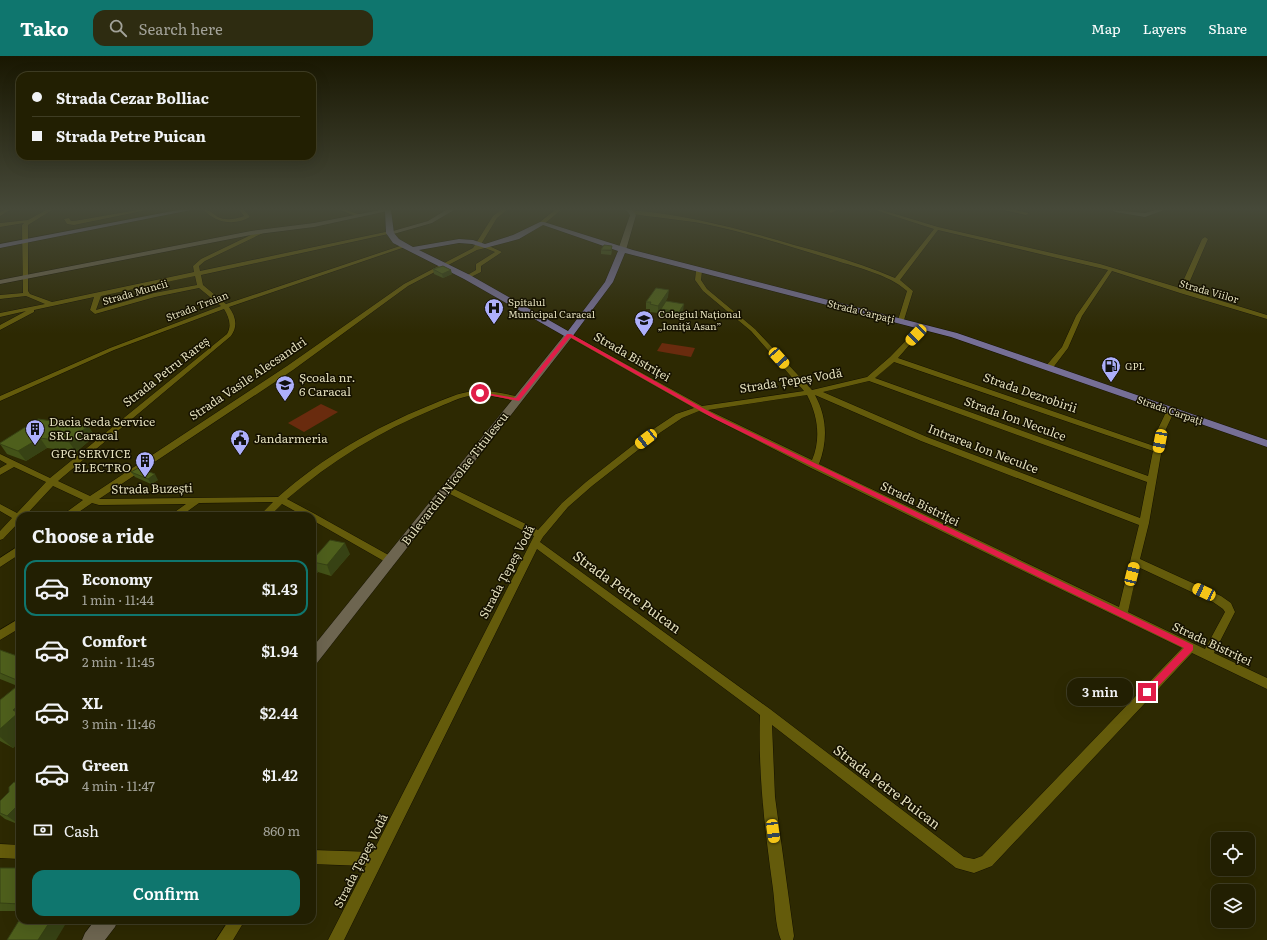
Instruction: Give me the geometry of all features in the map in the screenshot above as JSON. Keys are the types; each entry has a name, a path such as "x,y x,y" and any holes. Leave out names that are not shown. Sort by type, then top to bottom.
{"main road":[{"path":"0,282 160,251"},
{"path":"417,251 467,277 569,335"},
{"name":"Bulevardul Nicolae Titulescu","path":"316,655 569,335 609,282 621,251"},
{"name":"Strada Carpați","path":"627,251 698,271 924,326 1049,367 1267,444"},
{"path":"92,940 105,924"}],"street":[{"path":"25,251 25,291 27,294"},
{"path":"222,251 198,263 195,269 200,286 226,306"},
{"path":"0,315 304,251"},
{"name":"Strada Traian","path":"0,399 107,351 226,306 396,251"},
{"name":"Strada Vasile Alecsandri","path":"72,512 290,368 406,285 445,266 470,251"},
{"path":"467,277 479,271 478,265 499,252 497,251"},
{"path":"810,251 842,260 906,285 910,291 901,320"},
{"path":"896,280 919,251"},
{"name":"Strada Viilor","path":"1036,251 1111,269 1267,317"},
{"path":"1182,292 1199,251"},
{"path":"1049,367 1065,348 1079,316 1111,269"},
{"path":"698,271 698,280 705,290 753,330 813,393 819,409 821,420 821,442 814,466"},
{"name":"Strada Muncii","path":"98,294 93,310 95,312 154,295 200,286"},
{"path":"0,297 27,294 51,304"},
{"name":"Strada Petru Rareș","path":"22,512 52,481 104,436 229,335 233,329 233,323 226,306"},
{"path":"0,328 36,307"},
{"path":"0,321 10,313"},
{"name":"Strada Țepeș Vodă","path":"336,940 537,539 565,505 595,479 658,430 679,416 699,409 813,393 870,379 893,360 924,326"},
{"name":"Strada Bistriței","path":"569,335 699,409 1267,684"},
{"name":"Strada Dezrobirii","path":"893,360 1158,450"},
{"name":"Strada Ion Neculce","path":"870,379 1152,481"},
{"path":"268,512 280,500 351,447 403,418 466,395 480,393 517,399"},
{"name":"Intrarea Ion Neculce","path":"813,393 924,440 1144,523"},
{"path":"1122,615 1144,523 1162,431 1171,410"},
{"name":"Strada Buzești","path":"0,457 90,500 111,503 280,500 304,512"},
{"path":"0,472 14,463"},
{"name":"Strada Petre Puican","path":"447,489 537,539 961,862 974,866 987,861 1190,647"},
{"path":"180,512 196,501"},
{"path":"0,507 16,516"},
{"name":"Strada Petru Rareș","path":"0,537 16,518"},
{"name":"Strada Buzești","path":"316,518 390,560"},
{"path":"0,563 16,552"},
{"path":"1135,561 1218,598 1227,606 1230,612 1207,655"},
{"path":"0,636 16,625"},
{"path":"766,713 765,736 768,790 787,936"},
{"path":"0,851 16,852"},
{"path":"316,857 377,859"},
{"path":"224,940 235,924"}],"shaded area":[{"path":"662,343 695,348 691,357 657,351"},
{"path":"321,404 338,412 304,432 288,423"}],"building":[{"path":"443,266 451,270 442,274 433,269"},
{"path":"656,288 669,290 658,306 650,304 651,302 646,302"},
{"path":"666,301 684,304 679,312 661,309"},
{"path":"38,419 88,426 69,442 40,438 18,451 0,444"},
{"path":"138,468 155,474 148,479 131,472"},
{"path":"330,540 345,543 327,565 316,563 316,556"},
{"path":"0,650 16,656 16,680 0,673"},
{"path":"16,687 16,707 13,710 16,712 16,715 0,729 0,700"},
{"path":"14,782 16,783 16,807 7,816 0,813 0,801 9,792 9,787"},
{"path":"0,868 16,868 16,904 0,903"},
{"path":"17,924 48,924 38,940 7,940"}],"place":[{"name":"Spitalul Municipal Caracal","path":"494,325"},
{"name":"Colegiul Național „Ioniță Asan”","path":"644,337"},
{"name":"GPL","path":"1111,383"},
{"name":"Școala nr. 6 Caracal","path":"285,402"},
{"name":"Dacia Seda Service SRL Caracal","path":"35,446"},
{"name":"Jandarmeria","path":"240,456"},
{"name":"GPG SERVICE ELECTRO","path":"145,478"}],"route":[{"path":"480,393 517,399 569,335 715,417 1190,647 1147,692"}]}
